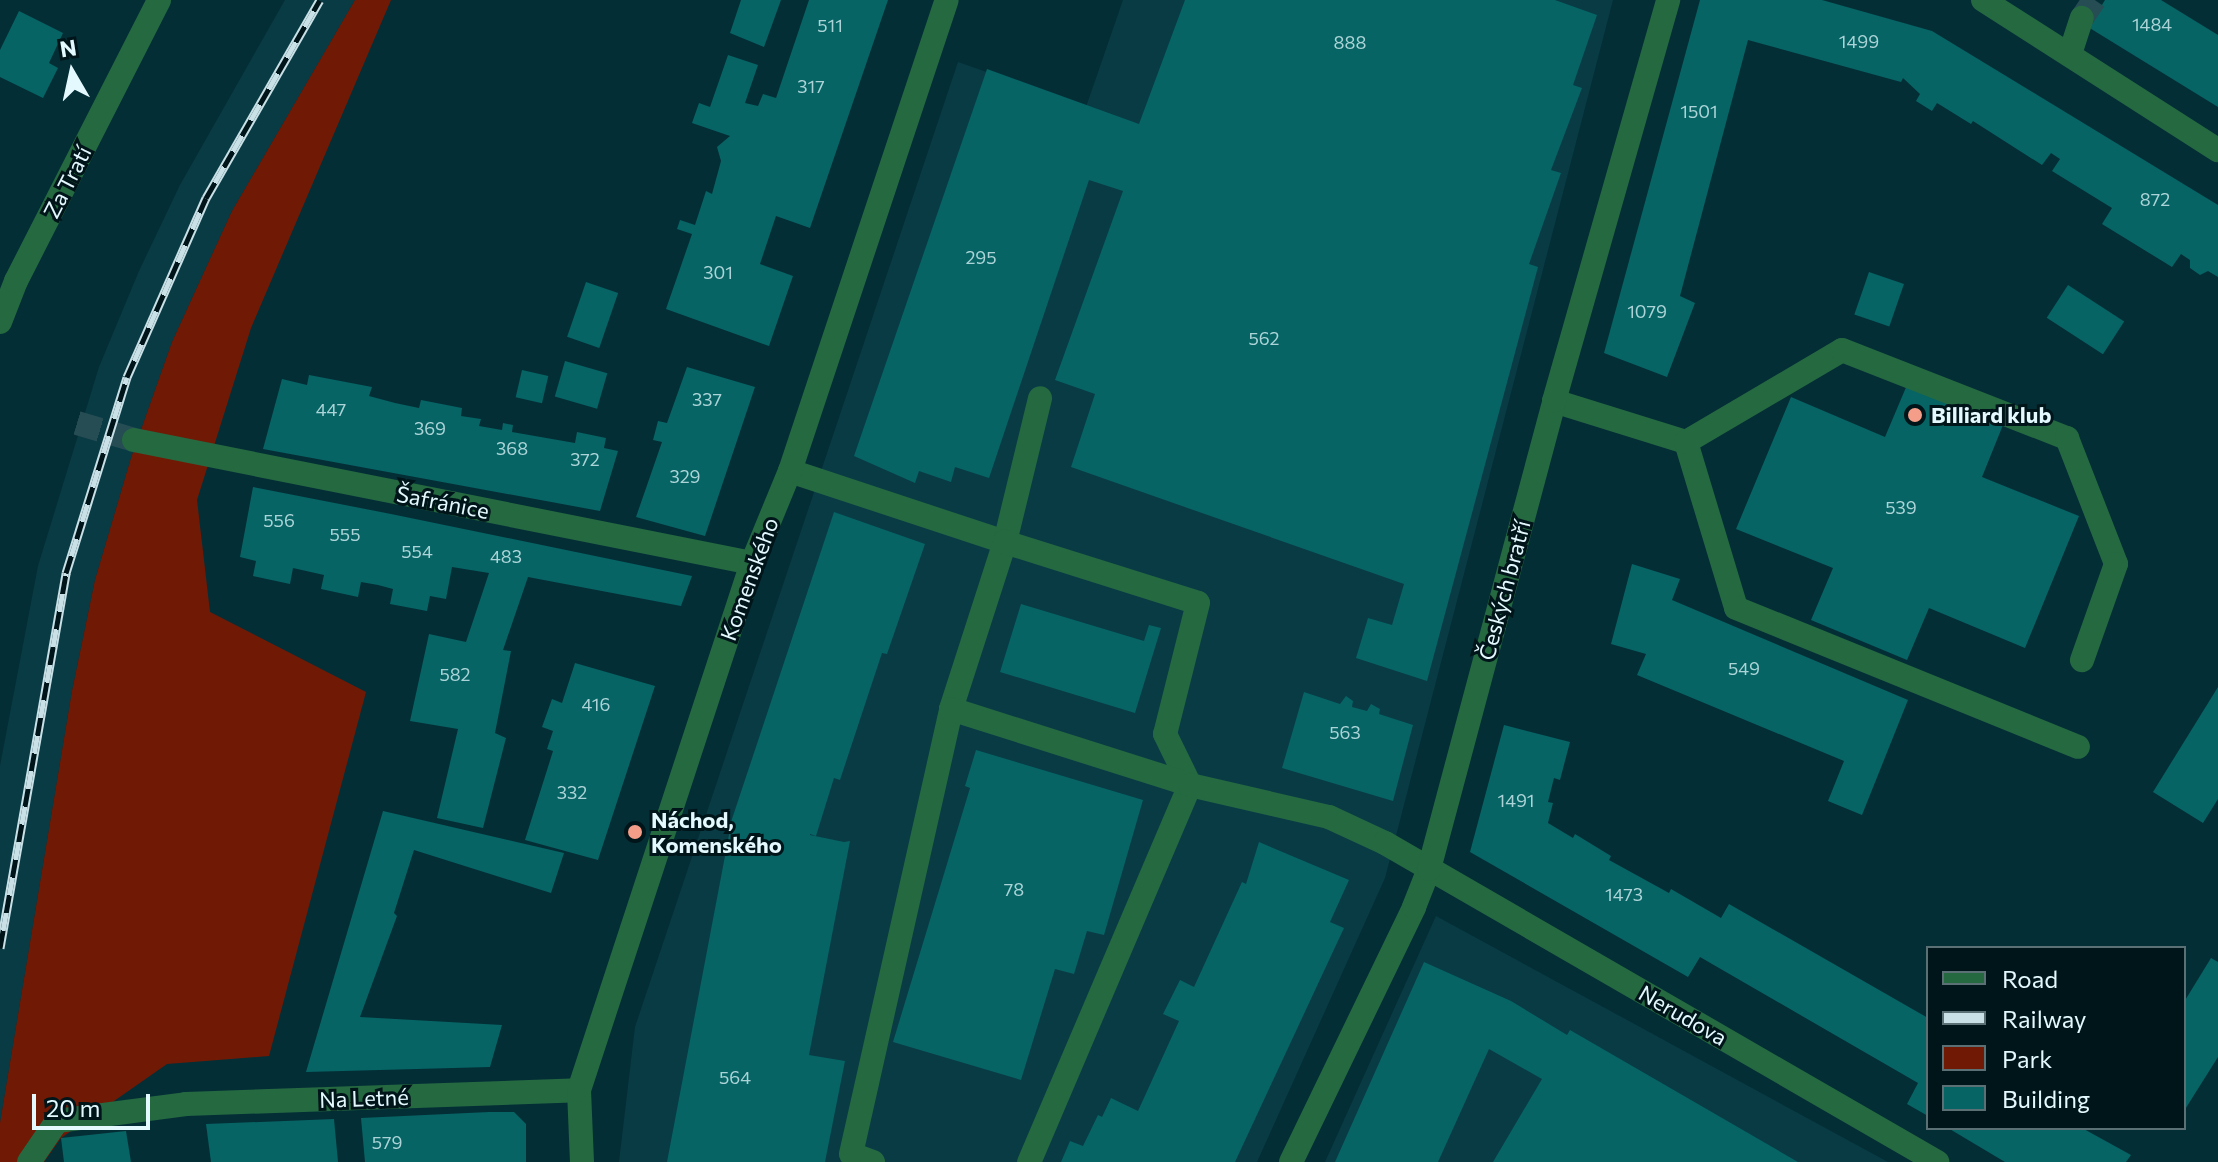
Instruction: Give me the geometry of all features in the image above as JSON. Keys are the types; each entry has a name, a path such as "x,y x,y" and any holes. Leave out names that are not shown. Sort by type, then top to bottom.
{"street":[{"name":"Za Tratí","path":"0,322 16,281 159,0"},
{"name":"Komenského","path":"582,1162 579,1090 752,563 790,471 947,0"},
{"name":"Českých bratří","path":"1291,1162 1414,907 1429,869 1554,401 1668,0"},
{"path":"1983,0 2218,150"},
{"path":"2070,54 2082,18"},
{"path":"1554,401 1686,442 1842,350 2067,438 2116,564 2082,660"},
{"path":"873,1162 851,1154 951,709 1005,542 1040,398"},
{"name":"Šafránice","path":"134,440 752,563"},
{"path":"1686,442 1736,608 2078,747"},
{"path":"790,471 1198,603 1165,734 1190,785 1029,1162"},
{"name":"Nerudova","path":"951,709 1190,785 1329,817 1385,843 1937,1162"},
{"name":"Na Letné","path":"29,1162 57,1121 186,1104 579,1090"}],"shaded area":[{"path":"285,0 355,0 232,211 172,342 131,458 95,580 72,691 0,1123 0,766 38,566 99,367 139,271 180,185"},
{"path":"1123,0 1613,0 1385,878 1257,1162 619,1162 635,1027 958,62 1086,107"},
{"path":"1436,916 1888,1162 1325,1162"}],"green space":[{"path":"355,0 391,0 251,328 197,500 210,612 366,692 269,1056 167,1064 61,1138 44,1162 0,1162 0,1123 72,691 95,580 131,458 172,342 232,211"}],"building":[{"path":"741,0 781,0 764,47 730,33"},
{"path":"809,0 888,0 810,228 776,216 760,264 793,276 769,346 666,309 692,234 677,229 680,220 695,225 706,191 712,194 721,161 717,147 730,136 692,123 699,103 710,107 728,55 758,65 745,103 758,106 763,94 776,98"},
{"path":"1185,0 1555,0 1597,15 1573,85 1582,88 1551,170 1561,173 1529,264 1538,267 1427,681 1356,658 1368,618 1392,625 1404,584 1071,467 1095,394 1055,380 1123,191 1089,180 989,478 955,467 951,482 919,471 915,483 854,456 987,69 1139,124"},
{"path":"1700,0 1822,0 1932,31 2218,205 2218,277 2208,271 2200,275 2190,268 2190,260 2181,254 2172,267 2102,224 2112,208 2052,171 2060,159 2051,153 2042,165 1973,121 1971,124 1937,103 1932,111 1916,101 1920,94 1903,78 1901,82 1748,40 1680,296 1695,303 1667,377 1604,353"},
{"path":"2105,0 2161,0 2218,35 2218,107 2088,27"},
{"path":"19,11 63,33 49,63 58,68 43,98 0,77 0,50"},
{"path":"1869,272 1904,284 1889,327 1854,315"},
{"path":"586,282 618,293 599,348 567,337"},
{"path":"2068,285 2124,321 2103,354 2047,318"},
{"path":"565,361 607,373 597,409 555,397"},
{"path":"687,367 755,387 705,536 636,517 662,442 653,440 658,421 667,423"},
{"path":"522,370 548,376 542,403 516,397"},
{"path":"309,375 372,387 369,396 395,403 419,408 421,400 462,408 461,416 481,419 479,426 502,430 503,423 513,425 512,432 575,443 577,432 606,438 604,448 618,451 600,511 263,449 282,379 307,385"},
{"path":"1907,385 2003,425 1982,477 2079,516 2025,648 1929,608 1907,660 1811,620 1833,568 1736,529 1791,397 1885,437"},
{"path":"253,487 692,576 681,606 528,577 503,650 511,651 495,733 506,738 483,828 437,818 458,729 410,721 429,634 466,642 489,573 452,567 446,599 430,596 427,611 390,604 393,589 378,585 361,582 358,597 321,589 324,575 293,568 290,584 253,576 256,561 240,557"},
{"path":"834,512 925,544 887,654 882,653 840,780 834,778 816,836 810,834 810,835 844,842 850,841 809,1055 845,1061 825,1162 667,1162 732,819"},
{"path":"1632,564 1680,579 1672,600 1908,700 1862,815 1828,801 1844,761 1637,675 1646,654 1611,644"},
{"path":"1021,604 1144,641 1149,625 1161,628 1135,713 1000,672"},
{"path":"575,663 655,686 598,860 525,840 553,751 547,749 553,731 542,727 552,699 562,703"},
{"path":"2218,687 2218,799 2203,823 2153,792"},
{"path":"1304,692 1340,704 1346,696 1353,701 1352,707 1367,711 1371,704 1380,709 1379,714 1413,725 1393,801 1282,768"},
{"path":"1504,725 1570,742 1560,780 1554,778 1548,802 1553,803 1548,823 1573,838 1575,834 1611,856 1609,860 1669,893 1671,889 1721,918 1729,904 1926,1017 1926,1115 1907,1104 1918,1083 1700,957 1688,977 1470,852"},
{"path":"976,750 1143,800 1104,935 1087,931 1074,974 1055,969 1021,1080 893,1042 970,788 965,786"},
{"path":"383,811 564,853 551,893 414,850 394,913 397,916 360,1017 502,1025 490,1067 306,1072"},
{"path":"1259,842 1349,880 1330,922 1344,928 1235,1162 1061,1162 1070,1141 1083,1146 1098,1115 1102,1117 1111,1098 1138,1111 1179,1021 1163,1014 1180,980 1194,987 1242,882 1246,884"},
{"path":"2211,958 2218,962 2218,1057 2186,1108 2186,999"},
{"path":"1424,962 1511,1001 1567,1035 1570,1030 1798,1162 1493,1162 1542,1079 1489,1049 1438,1162 1335,1162"},
{"path":"514,1112 526,1124 526,1162 365,1162 361,1118"},
{"path":"334,1119 338,1162 211,1162 206,1124"},
{"path":"1951,1130 2086,1130 2131,1155 2126,1162 2005,1162"},
{"path":"126,1131 131,1162 64,1162 61,1138"}],"tunnel":[{"path":"2082,18 2094,0"},
{"path":"77,423 134,440"}],"railway":[{"path":"0,948 66,573 127,377 206,198 320,0"}],"place":[{"name":"Billiard klub","path":"1915,415"},
{"name":"Náchod, Komenského","path":"635,832"}]}
